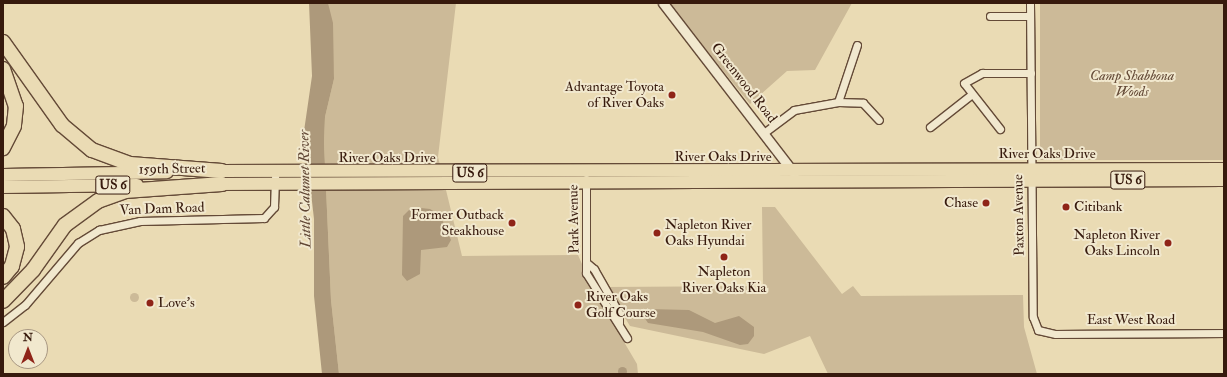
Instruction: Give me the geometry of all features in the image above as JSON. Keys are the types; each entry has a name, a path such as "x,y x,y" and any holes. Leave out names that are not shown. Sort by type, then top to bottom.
{"highway":[{"path":"3,42 62,125 92,150 130,164 222,178"},
{"path":"3,69 16,106 14,126 3,148"},
{"path":"3,301 33,270 65,225 88,206 125,191 222,178"},
{"path":"3,216 13,229 17,247 14,261 3,277"}],"main road":[{"name":"River Oaks Drive","path":"222,178 586,178 801,182 1224,169"},
{"name":"River Oaks Drive","path":"586,178 793,171 1032,174 1224,180"},
{"name":"159th Street","path":"3,175 222,178"},
{"name":"159th Street","path":"3,187 222,178"}],"street":[{"name":"Greenwood Road","path":"663,3 765,132 801,182"},
{"name":"Paxton Avenue","path":"1030,3 1033,317 1038,330"},
{"path":"990,16 1030,16"},
{"path":"838,102 857,45"},
{"path":"1000,129 964,83 973,76 1031,74"},
{"path":"930,127 972,94"},
{"path":"765,132 794,110 838,102 863,103 879,120"},
{"name":"Park Avenue","path":"586,178 588,264 586,273 619,323 627,338"},
{"name":"Van Dam Road","path":"3,322 25,305 78,243 99,230 140,221 264,218 274,208 275,179"},
{"name":"East West Road","path":"1038,330 1056,334 1224,333"}],"green space":[{"name":"River Oaks Golf Course","path":"328,3 456,3 438,157 462,256 578,255 594,291 637,364 638,374 339,374 331,300 324,143 325,117 334,79"},
{"path":"668,3 852,3 815,70 787,71 750,104"},
{"name":"Camp Shabbona Woods","path":"1040,3 1224,3 1224,160 1040,160"},
{"name":"River Oaks Golf Course","path":"762,207 775,207 842,294 853,286 861,296 1023,295 1024,327 1037,374 828,374 810,336 764,354 630,326 606,287 763,286"},
{"path":"132,293 136,293 138,297 136,301 132,301 130,299 130,295"}],"shaded area":[{"path":"309,3 328,3 333,23 334,79 325,117 324,143 331,300 339,374 322,374 314,296 314,219 304,131 312,76"},
{"path":"412,207 430,209 440,215 451,240 447,247 421,250 420,274 407,281 402,275 403,216"},
{"path":"647,309 689,310 715,323 739,316 754,327 754,336 748,344 740,345 703,332 648,323 642,314"},
{"path":"622,366 627,371 622,376 617,371"}],"place":[{"name":"Advantage Toyota of River Oaks","path":"672,95"},
{"name":"Chase","path":"986,203"},
{"name":"Citibank","path":"1066,207"},
{"name":"Former Outback Steakhouse","path":"512,223"},
{"name":"Napleton River Oaks Hyundai","path":"657,233"},
{"name":"Napleton River Oaks Lincoln","path":"1168,243"},
{"name":"Napleton River Oaks Kia","path":"724,257"},
{"name":"Love's","path":"150,303"},
{"name":"River Oaks Golf Course","path":"578,305"}],"water label":[{"name":"Little Calumet River","path":"305,189"}]}
